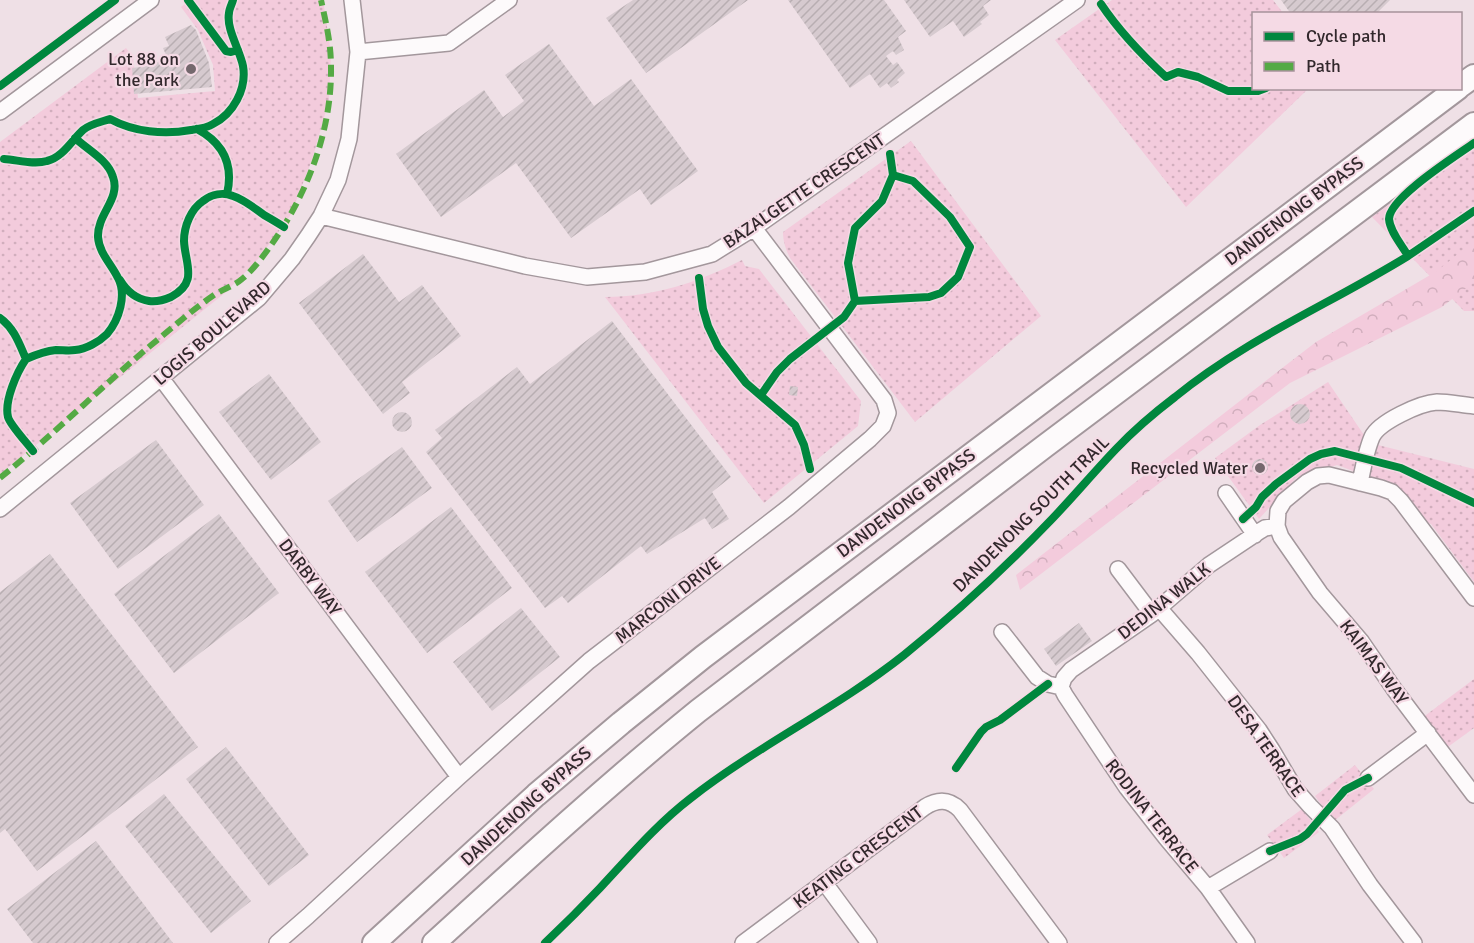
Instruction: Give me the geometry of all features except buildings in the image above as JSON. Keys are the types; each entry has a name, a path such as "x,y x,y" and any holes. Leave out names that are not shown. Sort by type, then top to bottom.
{"highway":[{"name":"DANDENONG BYPASS","path":"375,943 536,795 703,657 1455,90"},
{"path":"434,943 574,816 698,711 1091,411 1474,124"}],"street":[{"path":"0,112 151,0"},
{"name":"LOGIS BOULEVARD","path":"0,508 259,298 292,259 321,216 338,180 349,139 358,52 352,0"},
{"path":"358,52 449,42 509,0"},
{"name":"BAZALGETTE CRESCENT","path":"321,216 525,266 587,277 645,273 712,254 754,228 1077,0"},
{"name":"MARCONI DRIVE","path":"277,943 590,661 789,507 870,440 883,426 888,413 884,400 754,228"},
{"name":"DARBY WAY","path":"161,378 459,777"},
{"path":"1360,483 1372,436 1382,426 1425,404 1444,402 1474,406"},
{"path":"1277,526 1278,511 1284,501 1313,478 1326,475 1388,490 1397,496 1474,598"},
{"path":"1226,493 1255,535"},
{"name":"DEDINA WALK","path":"1061,687 1064,678 1071,670 1155,611 1209,565 1265,528 1277,526"},
{"name":"KAIMAS WAY","path":"1277,526 1286,544 1325,601 1361,641 1474,795"},
{"name":"DESA TERRACE","path":"1118,569 1155,611 1198,653 1259,730 1295,789 1332,828 1370,885 1414,943"},
{"path":"1002,632 1037,677 1048,684 1061,687"},
{"name":"RODINA TERRACE","path":"1061,687 1127,788 1208,888 1247,943"},
{"path":"1368,778 1428,734"},
{"name":"KEATING CRESCENT","path":"743,943 925,807 935,802 948,802 960,810 1059,943"},
{"path":"1208,888 1270,851"},
{"path":"824,882 870,943"}],"green space":[{"path":"190,0 323,0 331,53 329,100 312,160 290,216 259,258 226,292 0,474 0,142 126,48 133,57 138,98 215,91 213,65 198,30 181,7"},
{"path":"1112,0 1273,0 1282,12 1252,12 1252,90 1307,90 1186,207 1055,40"},
{"path":"911,141 1041,316 915,422 790,258 783,232"},
{"path":"1474,142 1474,311 1464,311 1372,217"},
{"path":"1474,241 1474,282 1442,307 1290,383 1020,590 1016,575 1316,342 1437,271"},
{"path":"742,260 745,266 759,269 861,401 858,426 764,503 605,297 641,294 676,287"},
{"path":"1328,382 1366,438 1356,472 1337,465 1296,478 1259,519 1215,458 1260,425"},
{"path":"1374,444 1474,469 1474,582 1431,524 1423,522 1369,477"},
{"path":"1474,679 1474,728 1445,749 1422,718"},
{"path":"1355,765 1374,789 1334,821 1315,796"},
{"path":"1302,809 1319,832 1284,858 1267,835"}],"marked path":[{"path":"0,478 182,320 214,295 246,276 282,228 314,163 327,116 331,58 321,0"}],"cycle path":[{"path":"0,86 115,0"},
{"path":"188,0 226,51 238,50"},
{"path":"4,159 37,163 53,159 86,128 110,119 139,130 170,132 202,128 220,120 237,100 244,75 231,33 229,10 233,0"},
{"path":"1101,4 1131,42 1166,77 1178,72 1198,77 1228,91 1261,90"},
{"path":"197,129 214,141 224,156 229,173 227,194"},
{"path":"26,359 48,351 75,350 92,345 107,334 115,322 122,299 121,285 103,254 98,237 101,221 112,200 115,185 113,177 107,165 75,138"},
{"name":"DANDENONG SOUTH TRAIL","path":"545,943 655,830 691,798 878,674 943,623 1035,537 1123,442 1167,403 1230,357 1408,256 1392,229 1389,219 1392,210 1411,189 1474,143"},
{"path":"761,395 777,372 844,317 855,301 929,297 941,293 958,277 970,247 950,217 913,181 893,175 890,154"},
{"path":"855,301 848,263 855,228 882,201 893,175"},
{"path":"120,280 132,294 149,301 166,299 180,291 188,279 184,241 187,224 199,204 214,195 225,194 237,198 284,227"},
{"path":"1408,256 1474,211"},
{"path":"699,278 703,309 718,347 746,383 795,425 804,445 810,469"},
{"path":"0,318 13,331 26,359 15,379 10,395 8,417 33,451"},
{"path":"1243,519 1276,484 1310,459 1335,451 1401,468 1474,503"},
{"path":"956,768 986,727 1000,720 1048,684"},
{"path":"1270,851 1307,834 1345,790 1368,778"}],"place":[{"name":"Lot 88 on the Park","path":"191,69"},
{"name":"Recycled Water","path":"1260,468"}]}
